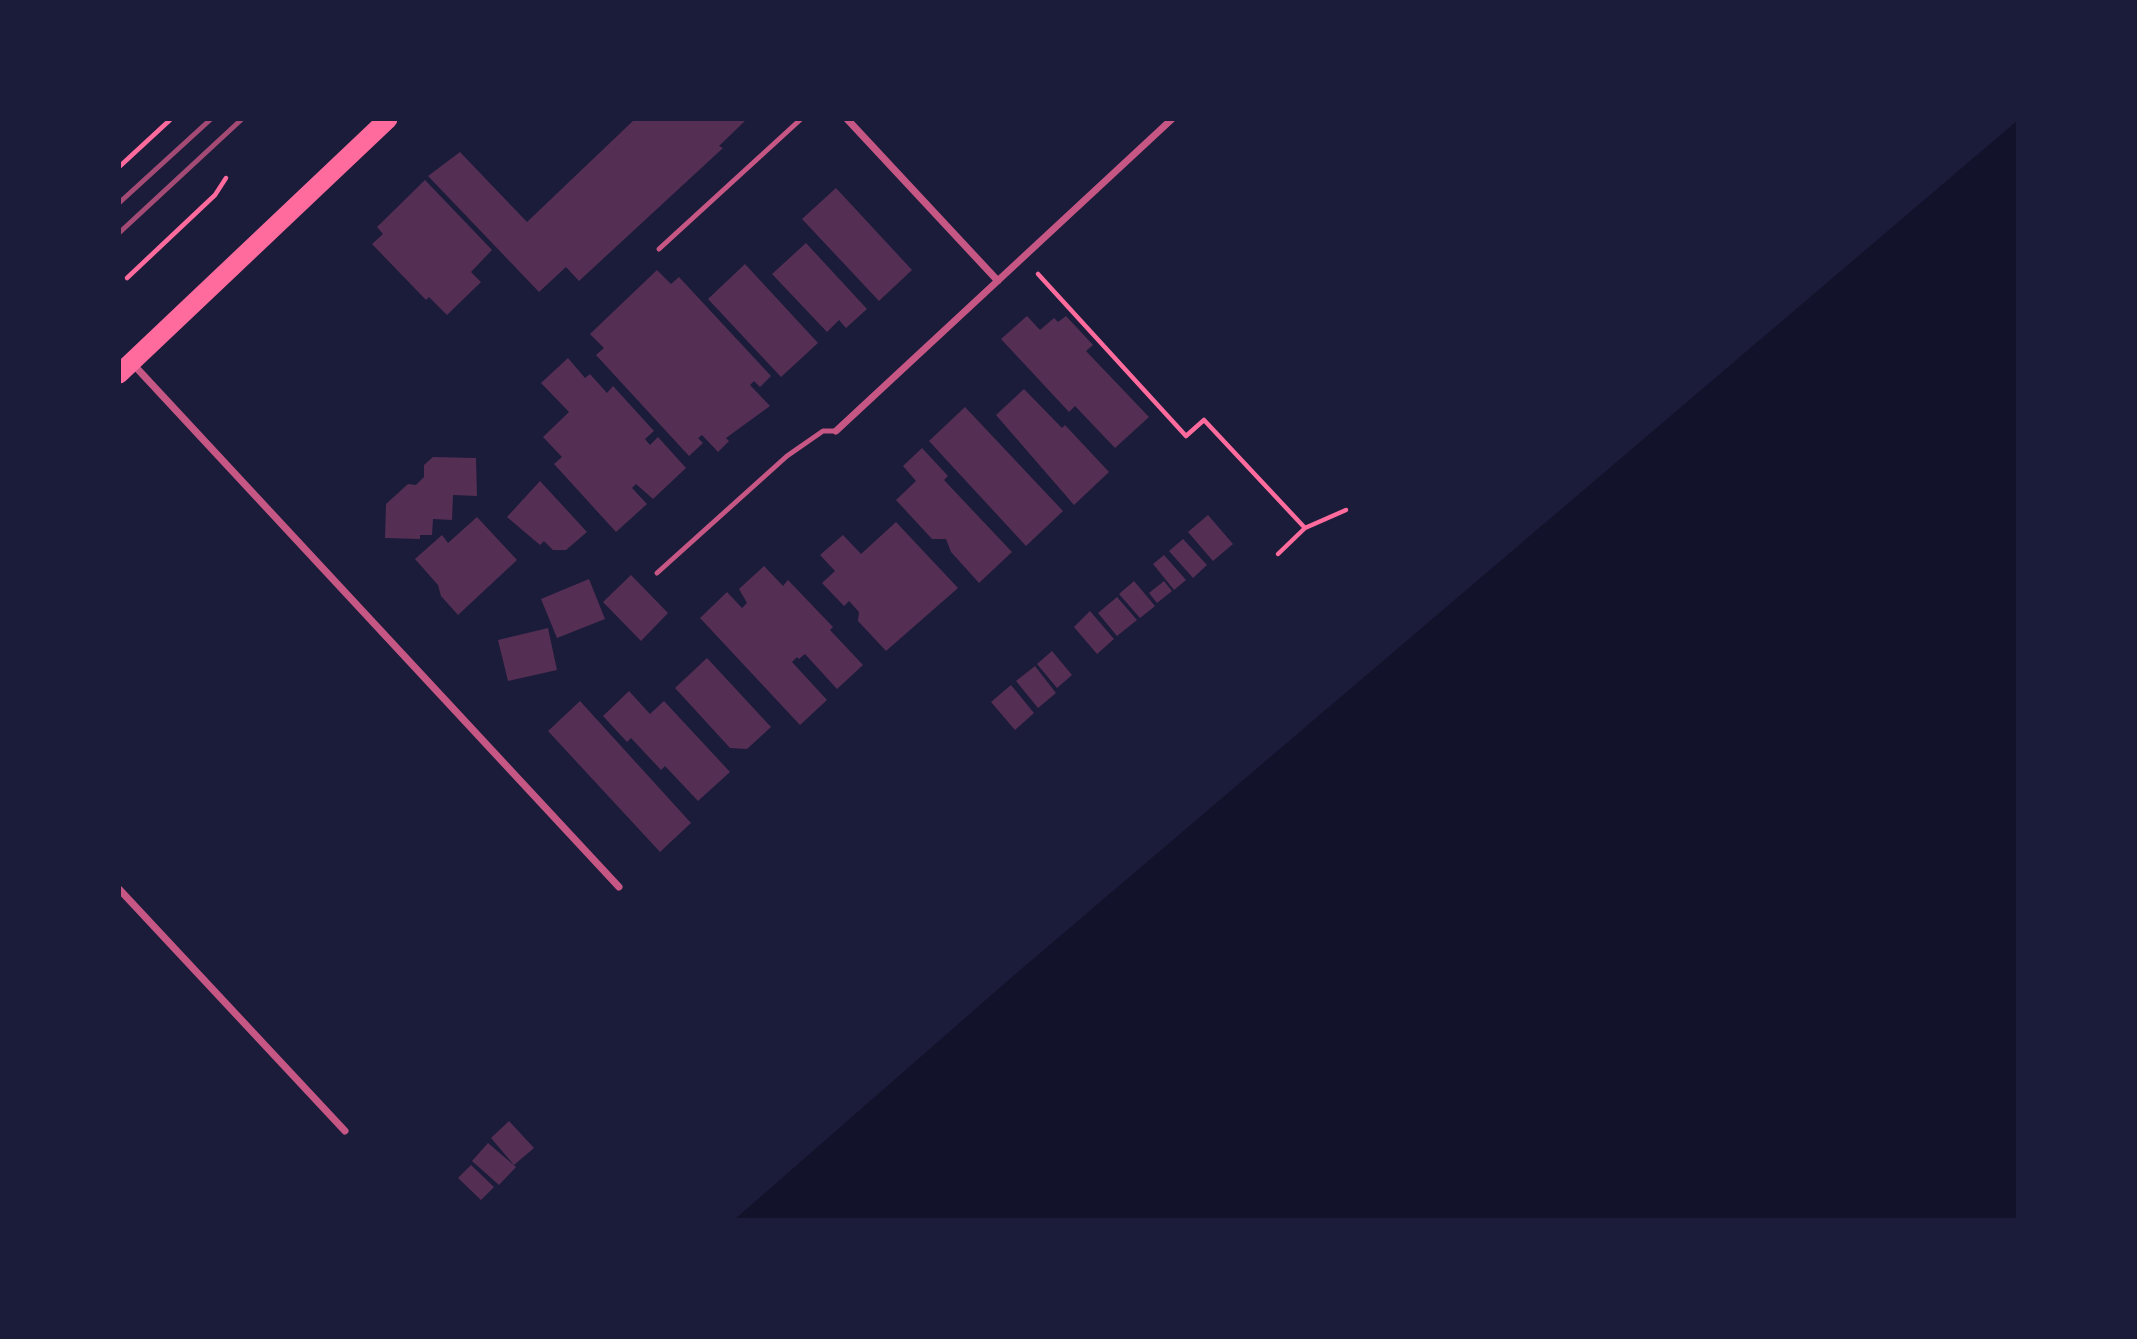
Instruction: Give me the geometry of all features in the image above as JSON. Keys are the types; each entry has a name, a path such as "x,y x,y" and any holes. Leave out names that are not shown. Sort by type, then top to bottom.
{"highway":[{"path":"125,368 388,119"}],"street":[{"path":"847,119 998,281"},
{"path":"836,431 1172,119"},
{"path":"125,368 619,887"},
{"path":"119,889 345,1131"}],"lane":[{"path":"659,249 801,119"},
{"path":"657,573 787,456 823,431 836,431"}],"path":[{"path":"119,167 171,119"},
{"path":"127,278 215,195 226,178"},
{"path":"1024,257 1186,436 1204,420 1305,528"},
{"path":"1278,554 1305,528 1346,510"}],"shaded area":[{"path":"2018,120 2018,1220 734,1220 1012,977"}],"building":[{"path":"635,119 747,119 719,146 723,148 579,281 566,267 539,292 428,176 460,152 527,222"},
{"path":"425,180 492,250 471,272 481,282 447,315 429,297 426,300 372,244 383,234 377,227"},
{"path":"836,188 912,270 879,301 802,219"},
{"path":"806,243 867,309 846,328 839,320 827,332 772,274"},
{"path":"745,264 818,343 781,377 708,299"},
{"path":"657,270 671,284 679,277 771,376 760,387 754,381 750,385 770,406 726,438 729,441 718,452 702,435 698,438 703,443 689,456 596,355 604,348 590,334"},
{"path":"1027,316 1040,330 1054,318 1058,322 1066,316 1093,345 1086,351 1149,417 1115,448 1075,406 1069,412 1001,339"},
{"path":"568,358 585,378 590,374 607,393 613,386 654,431 645,439 650,445 658,437 686,468 653,499 636,484 632,488 647,504 616,532 554,464 562,457 543,437 569,412 541,383"},
{"path":"1024,389 1062,428 1065,425 1109,472 1074,505 996,415"},
{"path":"965,407 1063,511 1026,546 929,441"},
{"path":"922,448 948,476 944,480 1012,552 979,583 951,552 946,539 932,539 896,500 916,481 903,466"},
{"path":"433,457 476,458 477,496 453,495 452,520 433,519 432,535 420,535 420,539 385,538 386,504 408,484 416,485 424,477 424,465"},
{"path":"540,481 587,532 566,550 553,550 544,541 540,545 507,517"},
{"path":"1208,515 1233,544 1213,561 1188,532"},
{"path":"477,517 517,560 458,615 441,596 438,585 415,559 442,535 448,543"},
{"path":"896,522 958,588 886,651 858,621 859,612 849,601 844,606 822,583 835,571 820,555 843,535 861,554"},
{"path":"1183,539 1207,565 1193,578 1169,551"},
{"path":"1164,555 1186,580 1174,590 1153,564"},
{"path":"764,566 783,586 788,580 833,627 830,630 863,665 837,689 805,654 799,659 797,657 792,662 827,700 800,725 700,618 727,592 742,608 747,603 739,589"},
{"path":"631,575 668,613 641,641 603,602"},
{"path":"589,579 605,619 557,638 541,599"},
{"path":"1134,581 1155,606 1140,618 1119,594"},
{"path":"1164,581 1172,591 1157,603 1149,593"},
{"path":"1117,597 1137,620 1117,636 1098,613"},
{"path":"1090,611 1114,639 1097,654 1074,627"},
{"path":"548,628 557,670 508,681 498,640"},
{"path":"1052,651 1072,675 1057,688 1037,664"},
{"path":"707,658 771,727 747,749 730,748 675,688"},
{"path":"1035,666 1056,693 1038,708 1016,681"},
{"path":"1011,685 1034,713 1015,730 991,702"},
{"path":"629,691 650,714 664,701 730,772 698,801 665,766 661,770 631,738 627,742 603,716"},
{"path":"580,701 691,823 660,852 548,731"},
{"path":"509,1121 534,1148 514,1165 491,1138"},
{"path":"488,1143 516,1167 499,1185 472,1161"},
{"path":"471,1165 494,1187 481,1200 458,1178"}],"railway":[{"path":"119,203 211,119"},
{"path":"119,233 242,119"}]}
